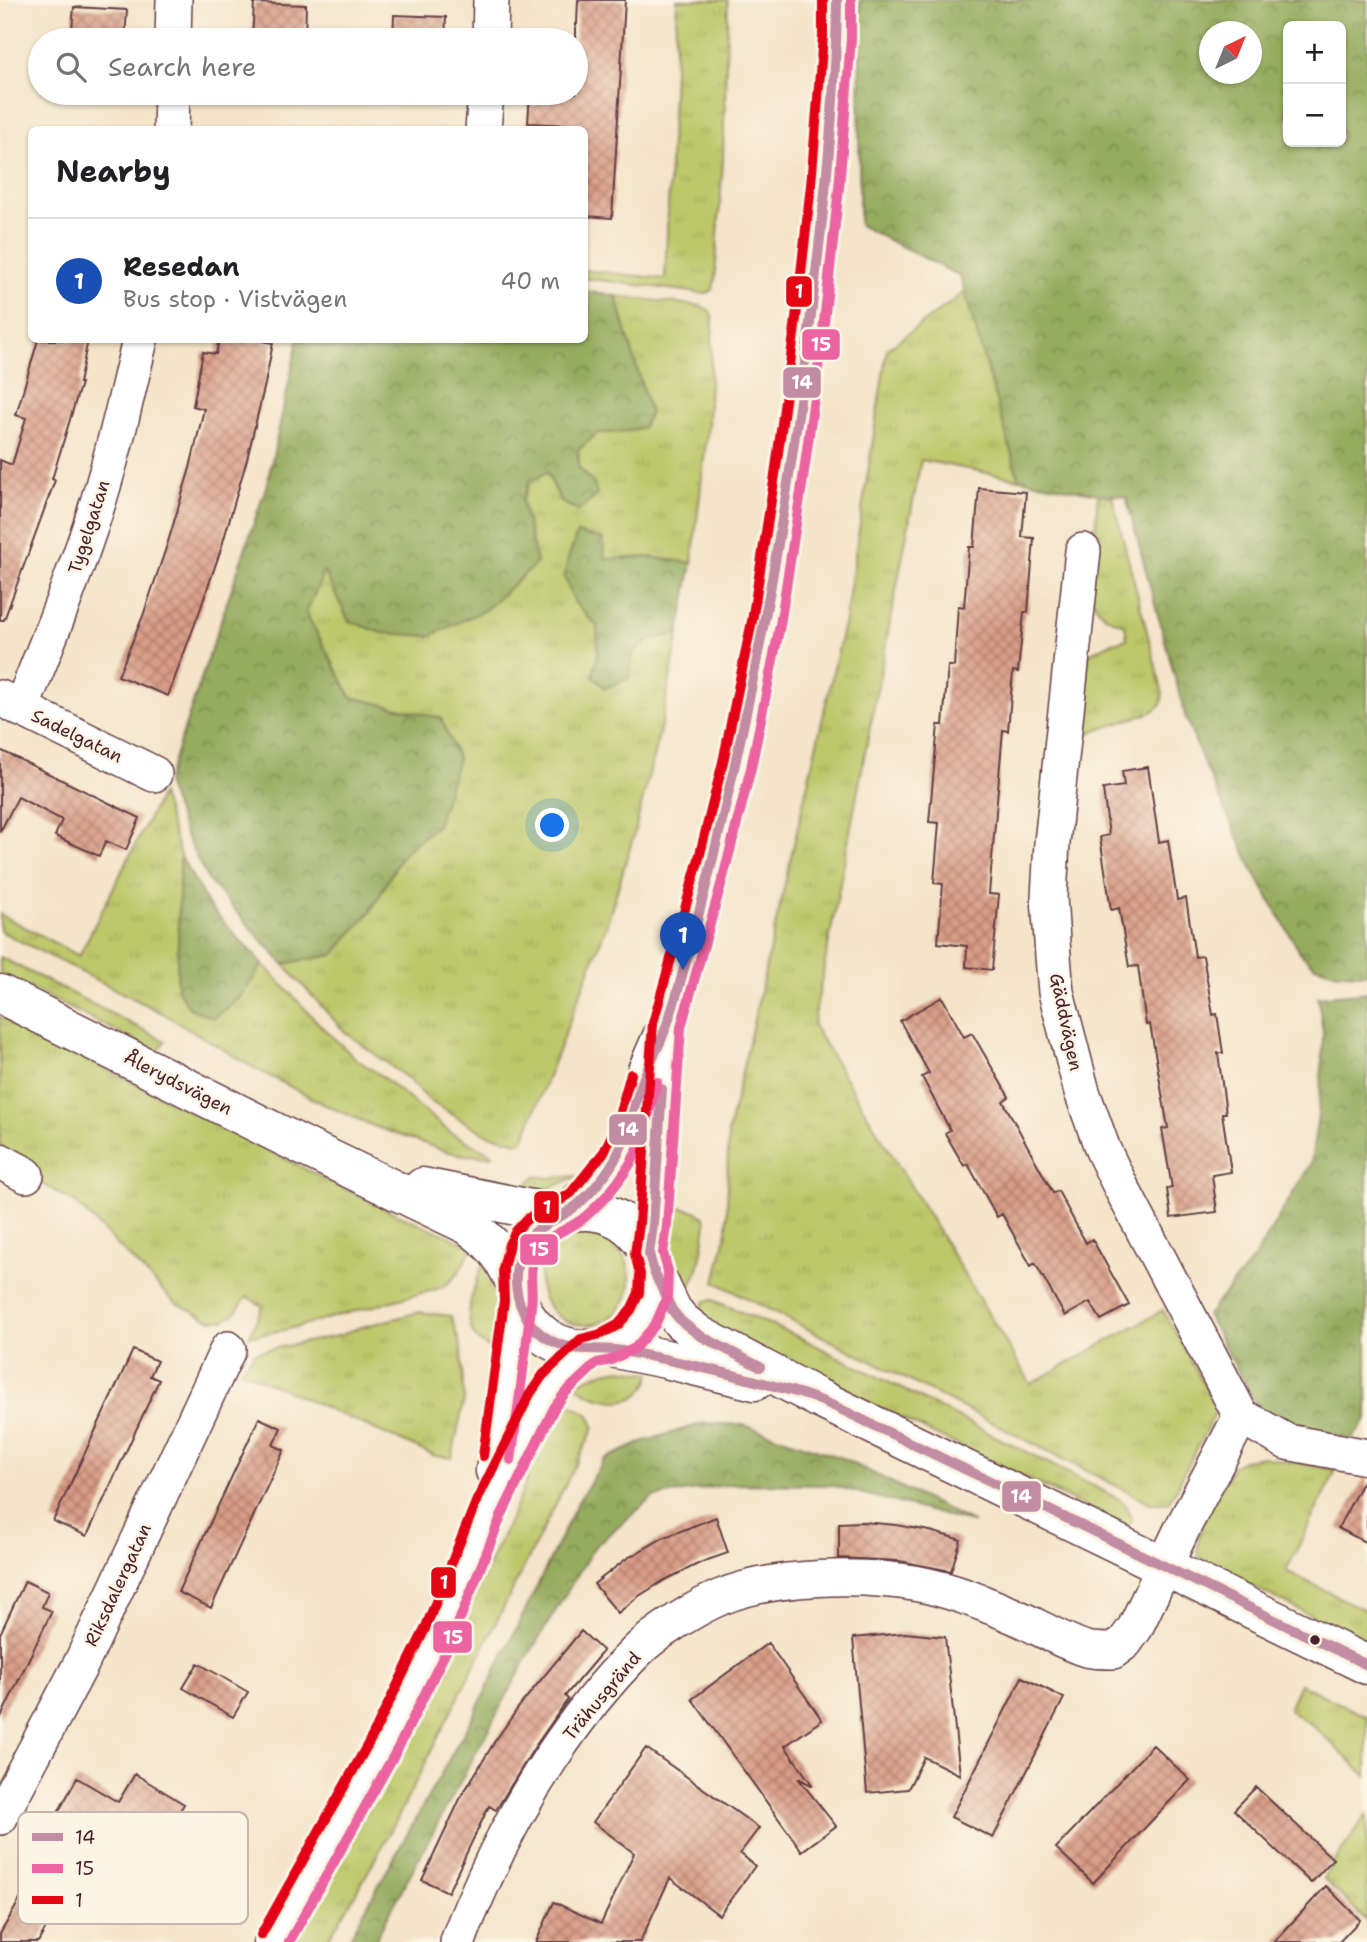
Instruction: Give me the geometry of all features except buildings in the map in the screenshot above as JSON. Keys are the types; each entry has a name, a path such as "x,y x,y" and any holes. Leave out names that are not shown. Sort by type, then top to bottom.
{"main road":[{"path":"565,1214 598,1182 619,1156 643,1080 667,1025 737,765 766,623 809,330 825,187 837,37 837,0"},
{"name":"Ålerydsvägen","path":"0,994 468,1225 501,1253 517,1291"},
{"path":"273,1942 326,1849 438,1635 489,1508 542,1401 554,1384 598,1348 627,1336 643,1318 653,1296 653,1225 667,1025"},
{"name":"Ålerydsvägen","path":"356,1171 422,1187 565,1214"},
{"path":"489,1508 517,1291 518,1260 527,1241 542,1225 565,1214 588,1211 608,1214 625,1223 639,1237 672,1310 699,1335 818,1398 1367,1665"},
{"path":"517,1291 529,1322 545,1338 567,1348 598,1348 666,1359 818,1398"}],"street":[{"path":"173,28 174,0"},
{"path":"490,28 491,0"},
{"path":"171,126 172,105"},
{"path":"483,126 485,105"},
{"name":"Tygelgatan","path":"10,703 65,598 95,514 118,432 138,343"},
{"name":"Gäddvägen","path":"1083,551 1052,843 1049,897 1056,992 1082,1092 1103,1150 1241,1416"},
{"name":"Sadelgatan","path":"10,703 154,774"},
{"name":"Riksdalergatan","path":"0,1817 81,1664 228,1349"},
{"path":"1164,1566 1241,1416 1287,1442 1367,1457"},
{"name":"Trähusgränd","path":"458,1942 496,1853 548,1762 577,1723 609,1681 639,1649 681,1619 720,1598 774,1583 840,1577 907,1583 960,1594 1087,1649 1112,1651 1125,1642 1135,1628 1164,1566"}],"green space":[{"path":"677,0 728,0 723,159 713,289 706,294 588,278 588,270 665,279"},
{"path":"860,0 1367,0 1367,974 1338,973 1315,966 1301,954 1254,872 1204,764 1185,715 1126,497 1019,479 960,276 859,225"},
{"path":"588,291 616,296 650,413 643,427 624,432 598,433 578,450 579,468 594,484 597,495 579,511 561,502 547,472 529,484 522,501 537,563 485,610 430,636 382,633 349,621 324,572 306,613 351,697 441,718 458,759 437,825 403,853 371,911 333,955 283,964 208,880 184,832 166,783 267,484 297,343 588,343"},
{"path":"965,292 1019,479 921,460 813,1025 1031,1384 1163,1310 1217,1409 1169,1503 1150,1503 715,1282 727,1231 728,1133 845,620 887,349"},
{"path":"616,296 701,306 710,311 713,320 708,425 692,563 650,557 605,560 578,533 568,559 575,603 597,626 598,653 593,676 628,678 633,653 652,639 679,633 661,726 634,835 605,930 525,1136 518,1142 486,1134 431,1102 407,1078 345,1032 283,964 333,955 371,911 403,853 437,825 441,718 351,697 306,613 324,571 349,621 522,501 529,484 547,472 561,502 594,484 579,468 578,450 598,433 624,432 650,414"},
{"path":"1098,494 1112,496 1163,694 1161,705 1152,712 1074,738 1089,654 1127,639 1125,625 1103,614 1090,594"},
{"path":"577,533 603,539 605,559 650,557 692,563 679,633 652,639 633,653 629,678 605,688 593,676 598,653 597,626 575,603 564,577"},
{"path":"161,794 180,855 177,988 240,998 263,964 356,1059 380,1075 451,1133 493,1156 448,1152 376,1127 323,1104 254,1068 164,1014 0,931 0,914 79,956"},
{"path":"180,855 209,906 263,964 240,998 214,1018 189,1008 177,988"},
{"path":"0,957 165,1041 158,1052 0,973"},
{"path":"1367,992 1367,1420 1352,1439 1278,1424 1259,1409 1207,1315 1254,1258 1311,1163 1322,1067 1323,1032 1318,997"},
{"path":"0,1016 369,1201 472,1247 450,1282 437,1289 285,1330 249,1336 263,1306 247,1297 234,1314 224,1320 210,1320 174,1302 76,1203 41,1183 0,1146"},
{"path":"535,1176 578,1176 550,1188 525,1192 527,1184"},
{"path":"667,1205 696,1211 705,1218 706,1224 696,1274 681,1301 669,1259"},
{"path":"585,1235 602,1239 617,1248 626,1263 630,1280 626,1297 617,1312 602,1321 585,1325 568,1321 553,1312 544,1297 540,1280 544,1263 553,1248 568,1239"},
{"path":"484,1262 494,1294 498,1351 484,1345 475,1337 470,1326 471,1300"},
{"path":"713,1300 799,1337 1119,1499 1126,1505 1132,1520 1128,1527 708,1326 696,1317 705,1301"},
{"path":"420,1312 451,1316 461,1348 464,1400 452,1458 435,1456 240,1370 256,1352 341,1335"},
{"path":"621,1369 651,1373 646,1386 629,1399 607,1400 574,1385 596,1374"},
{"path":"561,1399 589,1415 594,1426 592,1432 398,1817 353,1899 326,1942 293,1942 442,1665 522,1493 551,1410"},
{"path":"704,1423 744,1425 842,1458 974,1523 830,1485 732,1484 653,1497 594,1547 527,1658 376,1942 347,1942 476,1711 578,1502 605,1459 645,1441"},
{"path":"1263,1457 1336,1470 1286,1571 1367,1611 1367,1643 1210,1566 1201,1559 1198,1549 1202,1524 1234,1465 1243,1460"},
{"path":"1300,1684 1367,1717 1367,1777 1315,1728 1289,1709"},
{"path":"1367,1814 1367,1921 1323,1878"}],"transit line":[{"name":"1","path":"261,1935 373,1735 425,1629 476,1502 530,1394 543,1375 581,1339 601,1334 618,1325 631,1310 639,1293 640,1274 635,1254 653,1023 723,762 752,621 795,327 811,185 823,36 823,0"},
{"name":"14","path":"837,0 828,162 799,407 758,656 722,820 674,1004 643,1080 618,1153 590,1194 572,1209 543,1226 526,1243 516,1270 520,1304 535,1329 559,1344 579,1349 615,1350 686,1364 771,1385 825,1402 1367,1665"},
{"name":"15","path":"289,1942 398,1748 451,1641 502,1514 554,1408 565,1393 597,1363 611,1360 635,1348 655,1325 667,1298 668,1271 663,1253 681,1027 751,768 780,625 823,331 839,188 851,38 851,0"},
{"name":"1","path":"483,1456 504,1301 503,1268 509,1244 526,1220 571,1193 604,1152 616,1126 631,1074"},
{"name":"15","path":"511,1460 531,1306 533,1260 546,1241 586,1216 624,1174 640,1144 657,1082"},
{"name":"14","path":"662,1089 649,1254 654,1272 672,1310 681,1321 699,1335 760,1367"}],"place":[{"name":"Resedan","path":"683,970"}]}
